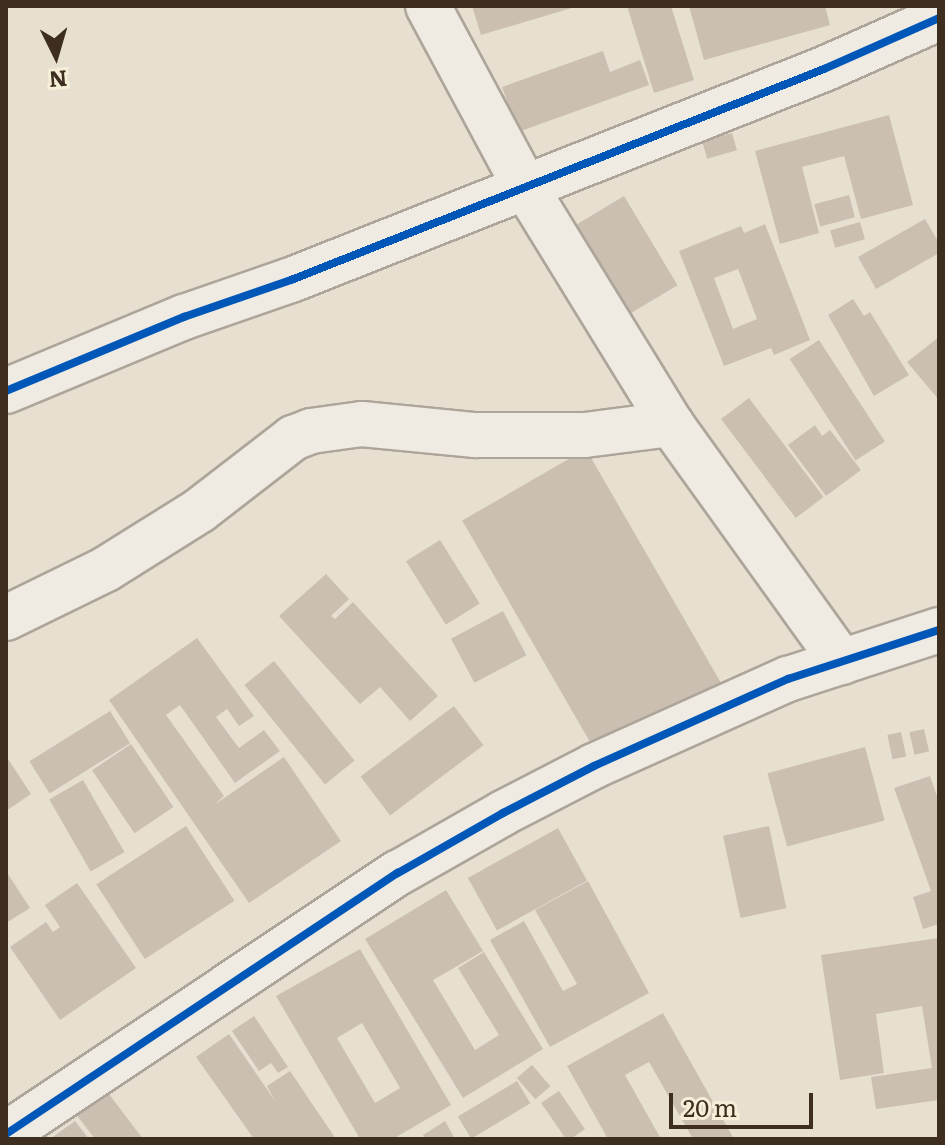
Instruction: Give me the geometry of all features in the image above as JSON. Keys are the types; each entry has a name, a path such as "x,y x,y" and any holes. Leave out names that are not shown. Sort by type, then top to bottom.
{"street":[{"path":"428,6 524,185 671,424 842,662"},
{"path":"6,391 824,69 939,18"},
{"path":"6,618 106,569 200,510 293,438 311,431 362,424 475,435 585,435 671,424"},
{"path":"6,1134 372,889 503,813 594,766 788,679 939,630"}],"building":[{"path":"472,6 575,6 575,7 481,35"},
{"path":"627,6 671,6 694,80 654,93"},
{"path":"689,6 825,6 830,25 704,60"},
{"path":"603,51 610,72 640,60 649,85 518,132 502,87"},
{"path":"889,115 913,205 861,219 844,156 802,167 819,233 780,244 755,151"},
{"path":"732,133 737,150 707,159 702,142"},
{"path":"849,195 855,217 820,227 814,204"},
{"path":"624,196 678,285 612,325 558,236"},
{"path":"925,219 939,243 939,253 876,289 858,257"},
{"path":"860,222 865,239 835,248 830,231"},
{"path":"765,224 810,340 774,355 771,348 724,366 679,251 741,226 744,233","holes":["738,269 757,319 733,329 714,278"]},
{"path":"853,299 864,316 870,312 909,375 874,396 828,315"},
{"path":"939,337 939,400 907,362"},
{"path":"819,340 885,441 856,461 790,359"},
{"path":"749,398 824,497 796,518 721,419"},
{"path":"815,425 822,436 830,430 861,470 826,496 788,445"},
{"path":"586,449 722,684 598,755 462,520"},
{"path":"440,540 480,604 446,625 406,561"},
{"path":"326,574 349,599 331,616 335,619 353,602 438,696 410,721 380,687 360,704 279,616"},
{"path":"503,611 526,655 474,683 451,639"},
{"path":"197,638 254,716 239,726 227,709 216,717 239,748 264,730 280,751 235,783 180,705 166,715 224,796 214,805 284,757 341,841 249,903 109,700"},
{"path":"274,661 355,760 325,784 244,685"},
{"path":"454,706 483,745 390,816 361,776"},
{"path":"110,711 130,743 50,794 29,761"},
{"path":"924,729 929,751 915,755 909,732"},
{"path":"901,732 906,756 893,759 887,735"},
{"path":"131,744 173,807 135,833 92,770"},
{"path":"865,747 885,820 787,847 767,773"},
{"path":"6,756 31,794 6,811"},
{"path":"930,776 939,802 939,924 923,929 913,897 931,891 894,788"},
{"path":"83,780 124,852 91,871 49,800"},
{"path":"186,826 234,901 145,959 96,884"},
{"path":"769,826 786,908 740,918 723,836"},
{"path":"558,828 587,880 497,930 468,878"},
{"path":"6,871 30,908 6,923"},
{"path":"588,881 649,993 550,1047 490,940 524,921 563,991 577,984 535,910"},
{"path":"77,883 136,968 60,1020 10,947 46,922 53,932 60,927 45,905"},
{"path":"446,890 483,951 433,980 475,1050 499,1035 458,968 484,952 543,1049 463,1098 365,939"},
{"path":"939,938 939,1100 876,1109 871,1077 932,1068 922,1006 876,1014 884,1073 840,1080 821,955"},
{"path":"360,949 451,1105 393,1139 360,1139 276,996","holes":["362,1023 400,1088 375,1103 337,1038"]},
{"path":"663,1013 734,1139 693,1139 649,1062 625,1075 661,1139 608,1139 567,1066"},
{"path":"254,1016 288,1067 278,1073 271,1063 259,1071 232,1031"},
{"path":"229,1034 275,1101 267,1086 290,1071 336,1139 254,1139 196,1057"},
{"path":"532,1065 550,1086 535,1099 517,1078"},
{"path":"517,1081 530,1103 471,1139 458,1117"},
{"path":"103,1086 143,1139 95,1139 72,1109"},
{"path":"559,1091 585,1129 571,1139 566,1139 541,1103"},
{"path":"75,1121 89,1139 50,1139"},
{"path":"445,1121 455,1139 425,1139 423,1135"}],"cycle path":[{"path":"6,391 184,317 291,280 824,69 939,18"},
{"path":"6,1134 398,873 503,813 594,766 788,679 939,630"}]}
